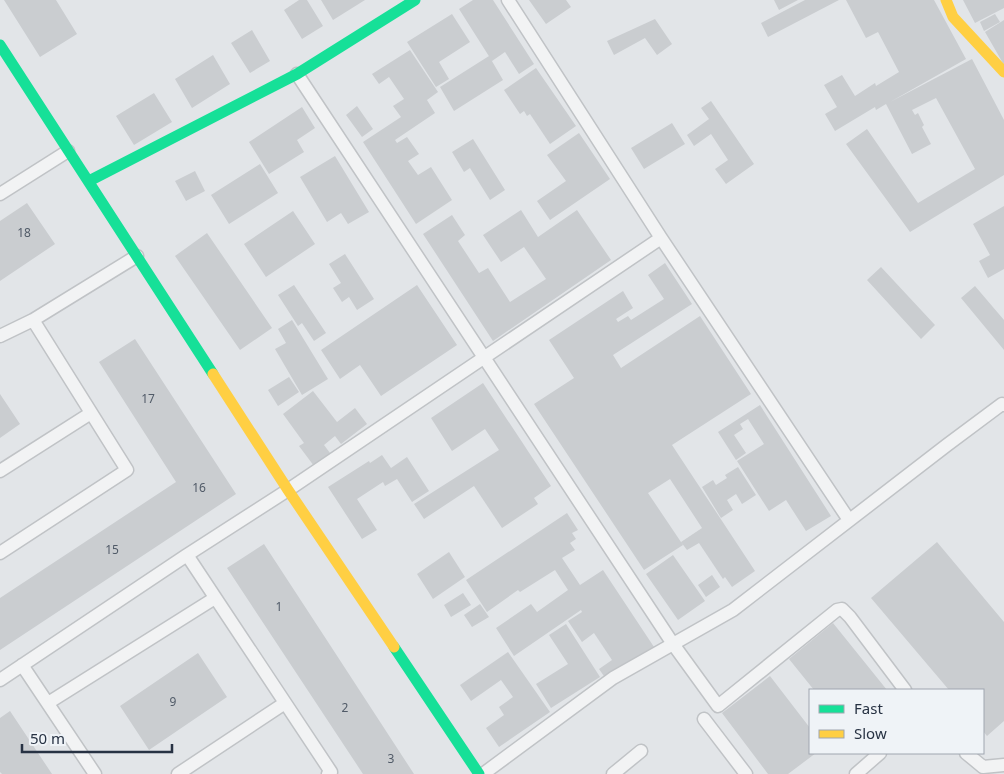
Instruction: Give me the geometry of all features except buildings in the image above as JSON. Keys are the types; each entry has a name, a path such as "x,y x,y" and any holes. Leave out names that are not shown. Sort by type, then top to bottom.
{"street":[{"path":"89,181 297,74 415,0"},
{"path":"946,0 953,17 1004,72"},
{"path":"0,45 288,490 479,774"}],"lane":[{"path":"508,0 661,238 849,520"},
{"path":"297,74 673,644 718,706 837,610 842,609 904,689"},
{"path":"0,194 68,151"},
{"path":"0,680 288,490 661,238"},
{"path":"0,336 32,320 137,256"},
{"path":"0,553 127,470 32,320"},
{"path":"483,774 613,678 733,610 947,445 1002,404 1004,405"},
{"path":"0,471 91,413"},
{"path":"187,555 331,772 328,774"},
{"path":"48,703 215,598"},
{"path":"22,665 95,774"},
{"path":"178,774 285,702"},
{"path":"704,719 746,774"},
{"path":"613,774 641,751"},
{"path":"856,774 879,754"},
{"path":"967,754 983,767 1004,764"}],"traffic: fast":[{"path":"89,181 297,74 415,0"},
{"path":"0,45 213,374"},
{"path":"394,647 479,774"}],"traffic: slow":[{"path":"946,0 953,17 1004,72"},
{"path":"213,374 288,490 394,647"}]}
